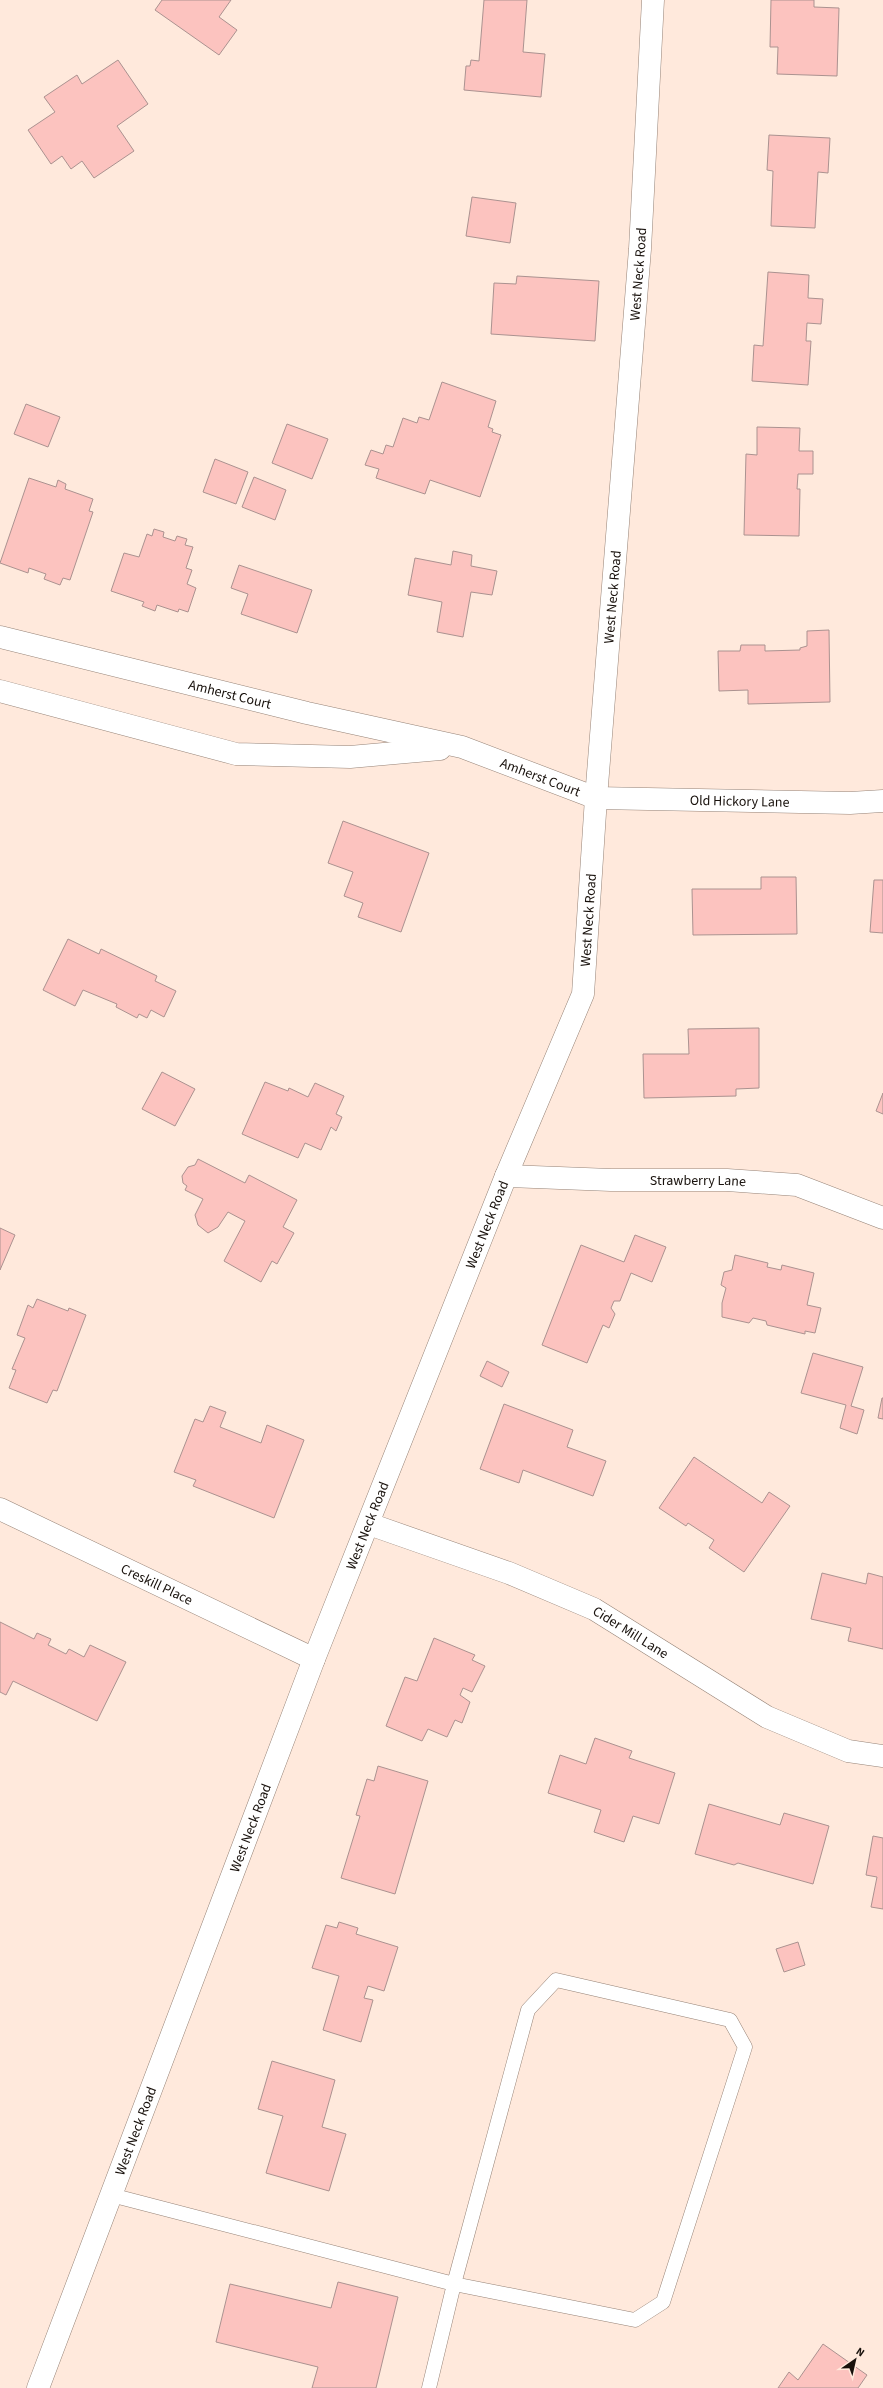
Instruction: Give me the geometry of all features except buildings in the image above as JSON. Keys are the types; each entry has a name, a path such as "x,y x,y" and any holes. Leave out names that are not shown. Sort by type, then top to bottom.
{"street":[{"name":"West Neck Road","path":"38,2388 314,1659 369,1524 506,1176 583,994 596,798 640,249 653,0"},
{"name":"Amherst Court","path":"0,637 307,713 462,747 596,798"},
{"name":"Amherst Court","path":"0,691 236,754 350,757 462,747"},
{"name":"Old Hickory Lane","path":"596,798 850,803 883,801"},
{"name":"Strawberry Lane","path":"506,1176 611,1180 727,1180 797,1185 883,1218"},
{"name":"Creskill Place","path":"0,1509 314,1659"},
{"name":"Cider Mill Lane","path":"369,1524 509,1573 594,1609 767,1717 848,1752 883,1756"}],"lane":[{"path":"111,2195 454,2284 635,2320 663,2302 745,2047 730,2020 556,1980 528,2010 454,2284 429,2388"}]}
